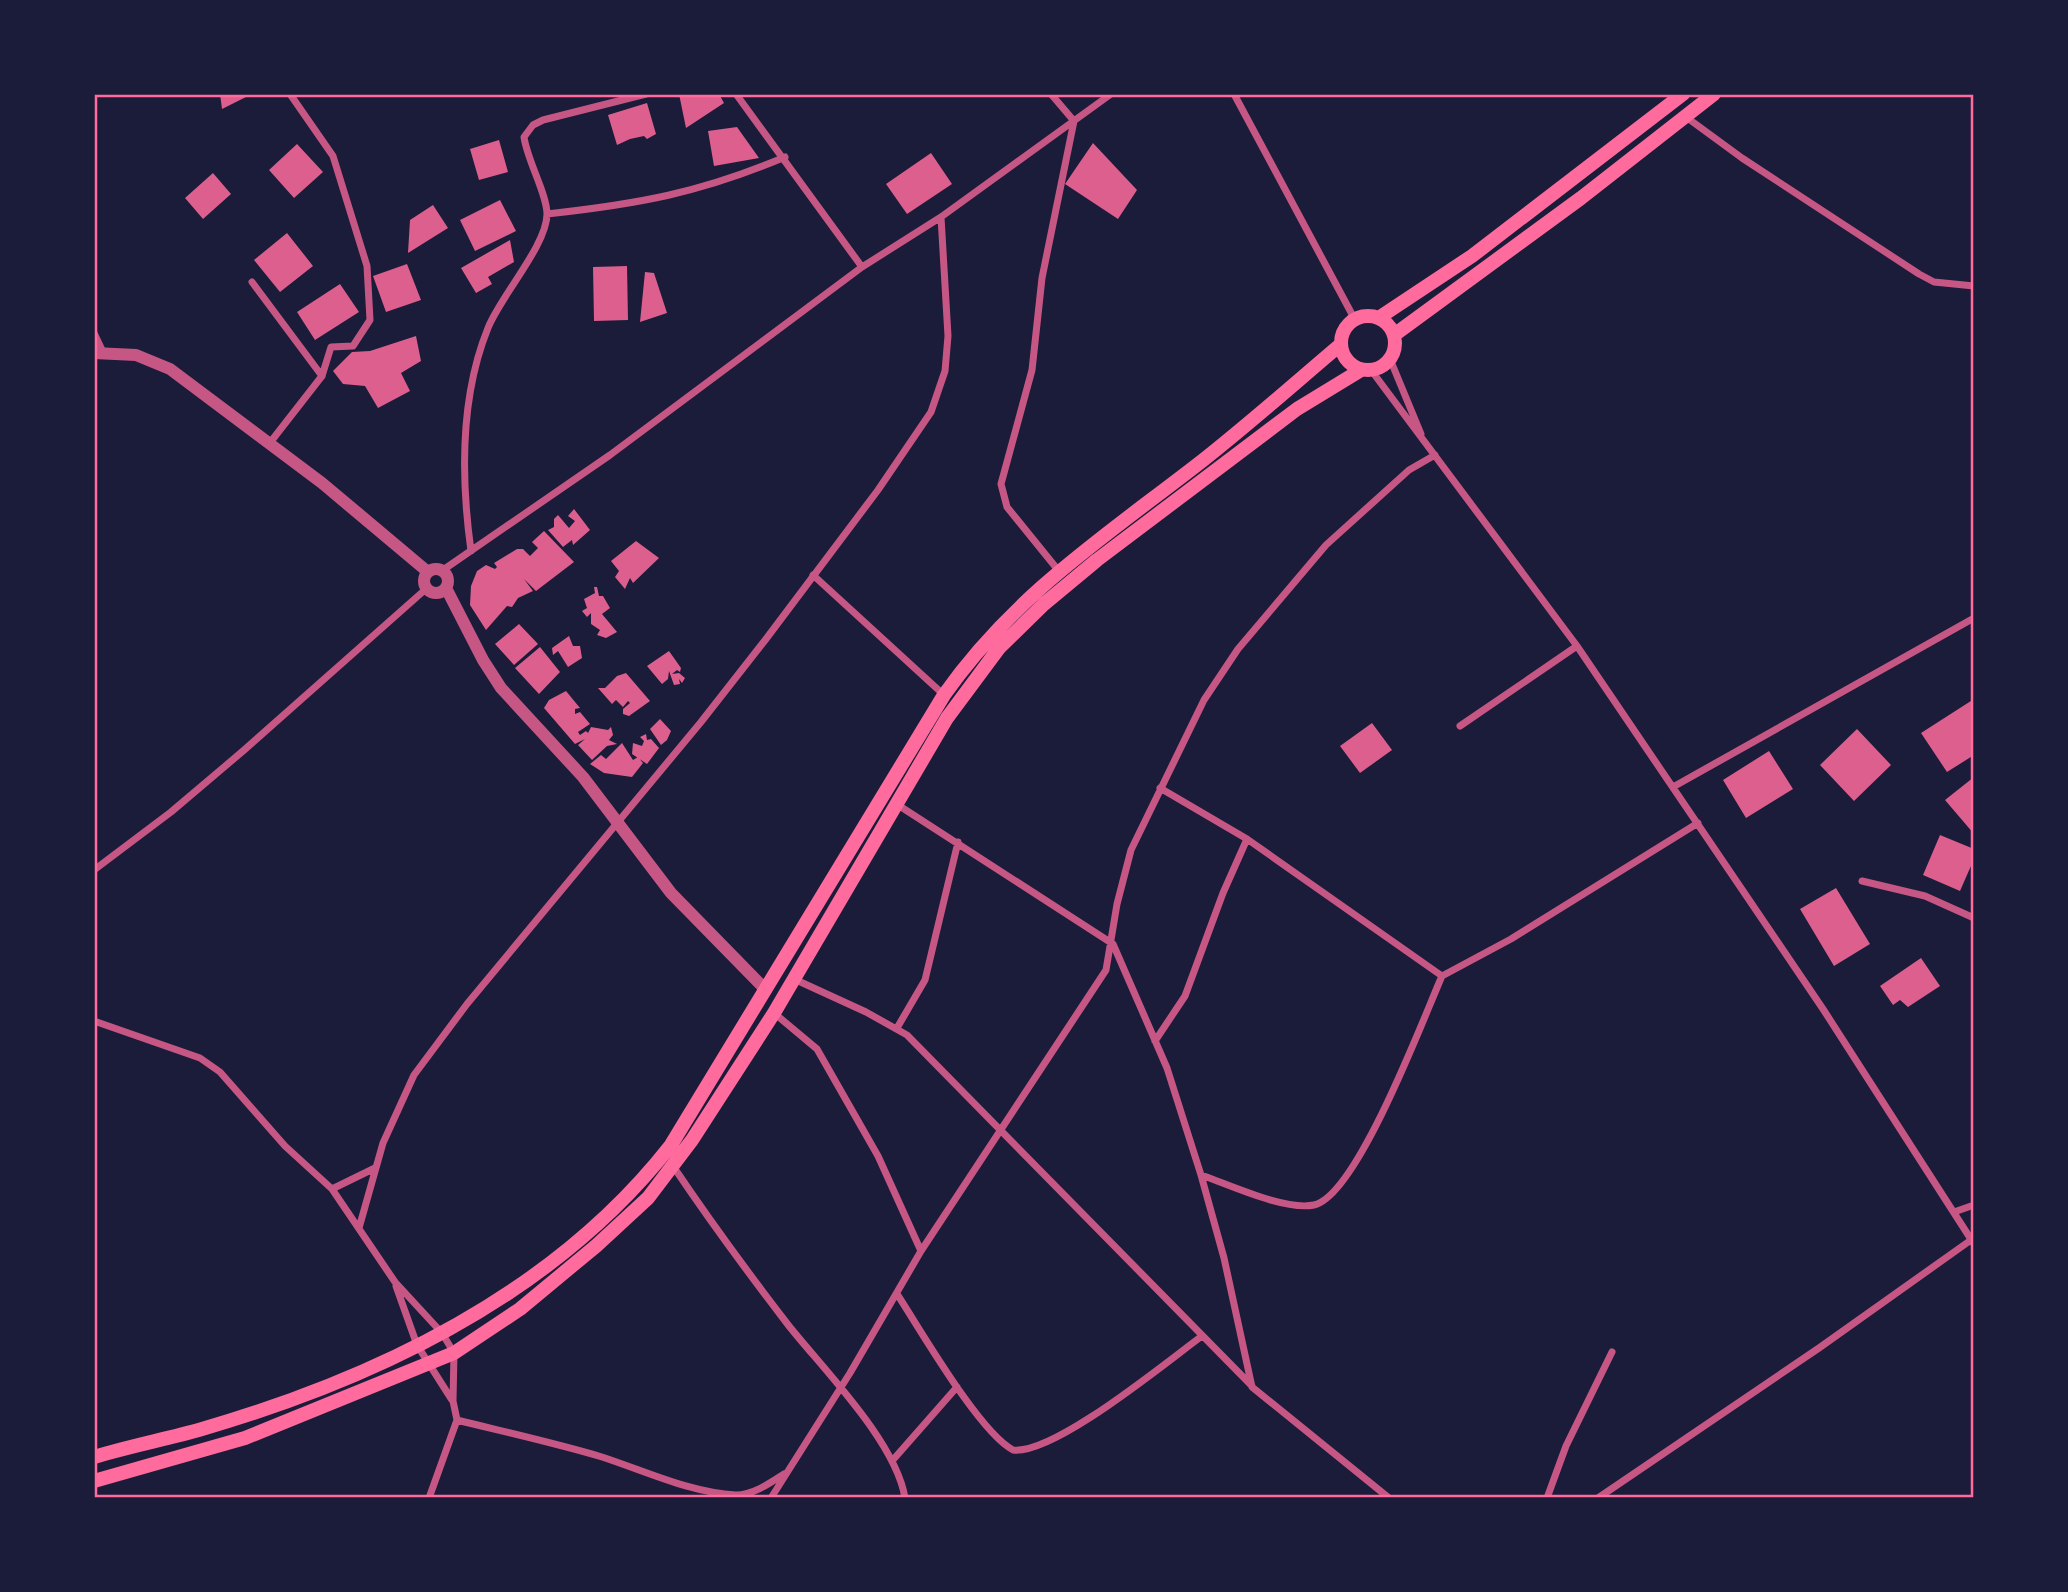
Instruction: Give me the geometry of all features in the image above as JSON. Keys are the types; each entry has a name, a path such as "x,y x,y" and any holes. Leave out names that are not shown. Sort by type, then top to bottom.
{"main road":[{"path":"1366,370 1345,358 1340,345 1342,331 1354,318 1363,315 1380,317 1472,256 1683,94"},
{"path":"1394,335 1714,94"},
{"path":"94,1481 245,1438 429,1365 454,1353 520,1309 596,1246 639,1207 673,1166 774,1013 953,709 1017,628 1066,585 1289,415 1321,392 1390,359 1395,348 1394,335 1380,317"},
{"path":"94,1457 229,1420 366,1368 442,1333 539,1273 635,1189 671,1145 944,695 985,639 1058,569 1202,460 1340,345"}],"street":[{"path":"269,444 322,376 331,348 353,346 367,327 372,307 367,266 333,156 290,94"},
{"path":"471,551 465,506 464,467 475,373 488,328 531,255 547,214 524,137 528,129 543,120 646,94"},
{"path":"736,94 785,157 862,267"},
{"path":"1051,94 1074,121"},
{"path":"443,570 610,455 862,267 941,217 1111,94"},
{"path":"1234,94 1354,318"},
{"path":"1686,117 1742,158 1919,274 1934,282 1973,286"},
{"path":"1058,569 1007,507 1002,484 1032,370 1042,278 1074,121"},
{"path":"547,214 639,203 691,192 785,157"},
{"path":"359,1228 374,1168 414,1075 467,1003 701,722 878,490 939,397 945,371 948,336 941,217"},
{"path":"252,282 322,376"},
{"path":"94,332 99,352 136,355 170,369 322,483 428,572"},
{"path":"1390,359 1423,442"},
{"path":"1366,370 1435,455 1577,646 1698,823 1972,1242 1598,1497"},
{"path":"771,1497 841,1387 921,1251 1106,970 1113,944 1123,875 1131,850 1204,700 1258,624 1348,523 1409,470 1435,455"},
{"path":"446,588 434,593 427,588 424,576 438,568 448,576 446,588 497,682 583,777 671,892 765,990"},
{"path":"813,575 944,695"},
{"path":"94,870 223,768 427,588"},
{"path":"1673,787 1973,618"},
{"path":"1460,726 1577,646"},
{"path":"1160,788 1247,839 1442,976"},
{"path":"898,805 1113,944 1167,1068 1201,1175 1224,1258 1252,1387"},
{"path":"1201,1175 1284,1203 1307,1206 1329,1198 1358,1163 1442,976 1511,939 1698,823"},
{"path":"1155,1041 1185,996 1247,839"},
{"path":"897,1028 925,980 958,842"},
{"path":"1862,881 1925,897 1973,918"},
{"path":"793,979 897,1028 924,1050 1252,1387 1389,1497"},
{"path":"774,1013 817,1049 878,1156 921,1251"},
{"path":"94,1021 200,1058 220,1072 285,1146 332,1189 395,1282 442,1333 454,1353 453,1401 457,1420 429,1497"},
{"path":"673,1166 717,1232 841,1387 892,1461 903,1485 905,1497"},
{"path":"332,1189 374,1168"},
{"path":"1954,1212 1973,1205"},
{"path":"395,1282 416,1345 453,1401"},
{"path":"897,1294 957,1387 1002,1443 1013,1450 1027,1451 1082,1422 1202,1336"},
{"path":"1547,1497 1566,1446 1612,1352"},
{"path":"892,1461 957,1387"},
{"path":"457,1420 580,1451 696,1488 720,1493 737,1495 752,1492 786,1473"}],"building":[{"path":"220,94 252,94 222,109"},
{"path":"679,94 719,94 724,103 686,128"},
{"path":"647,103 656,134 647,139 644,136 617,145 608,115"},
{"path":"737,127 759,158 714,166 708,131"},
{"path":"499,140 508,172 479,180 470,149"},
{"path":"1093,143 1137,190 1118,219 1065,184"},
{"path":"297,144 323,172 294,198 269,170"},
{"path":"931,153 952,184 907,214 886,184"},
{"path":"213,173 231,194 203,219 185,198"},
{"path":"500,200 516,231 475,251 460,220"},
{"path":"433,205 448,228 408,253 410,220"},
{"path":"287,233 313,266 280,292 254,260"},
{"path":"510,240 514,262 488,277 492,284 476,293 461,268"},
{"path":"407,264 421,300 386,312 373,276"},
{"path":"627,266 628,320 594,321 593,267"},
{"path":"645,272 654,273 667,313 640,322"},
{"path":"340,284 359,312 315,340 297,312"},
{"path":"416,336 421,361 401,373 410,391 378,408 365,386 343,384 333,371 352,352 370,351"},
{"path":"574,509 590,530 573,545 572,540 563,547 548,530 554,527 554,519 558,515 569,528 575,521 568,516"},
{"path":"544,531 574,562 536,591 524,579 533,591 518,598 512,607 507,606 486,630 470,605 471,586 477,571 486,565 495,569 497,567 494,563 517,549 523,549 530,556 538,548 532,542"},
{"path":"636,541 659,558 633,583 630,578 625,589 615,577 619,571 611,561"},
{"path":"594,587 597,587 599,596 603,596 610,608 602,614 617,632 606,638 597,635 600,630 591,624 591,613 587,617 582,611 587,608 584,599 595,593"},
{"path":"519,624 538,644 514,665 495,644"},
{"path":"569,636 573,646 580,646 582,658 568,667 558,651 553,655 552,648"},
{"path":"540,647 560,672 539,694 515,668"},
{"path":"669,651 681,668 680,672 677,670 672,674 679,673 685,678 682,683 679,679 680,684 674,685 669,671 668,679 662,684 647,666"},
{"path":"626,673 650,701 629,716 623,714 623,709 630,703 628,701 623,707 616,700 612,704 598,688 605,688 617,676"},
{"path":"566,691 580,708 575,709 575,714 580,712 590,724 578,732 580,735 586,731 588,733 591,727 608,730 611,727 613,735 609,740 617,744 607,746 592,760 578,745 585,739 575,744 544,708 549,700"},
{"path":"1974,699 1974,755 1947,772 1921,733"},
{"path":"660,719 671,731 661,745 650,729"},
{"path":"1372,723 1392,750 1360,773 1340,746"},
{"path":"1857,729 1891,765 1854,801 1820,765"},
{"path":"646,734 647,740 651,739 659,748 647,764 632,754 633,743 642,746 644,741 640,737"},
{"path":"622,743 633,760 638,757 643,763 632,777 604,773 590,764 601,755 606,759"},
{"path":"1769,751 1793,789 1746,818 1723,780"},
{"path":"1974,777 1974,834 1945,800"},
{"path":"1940,835 1974,849 1974,859 1960,891 1923,875"},
{"path":"1836,888 1870,944 1834,966 1800,909"},
{"path":"1921,958 1940,986 1908,1007 1900,1000 1893,1005 1880,986"}]}
